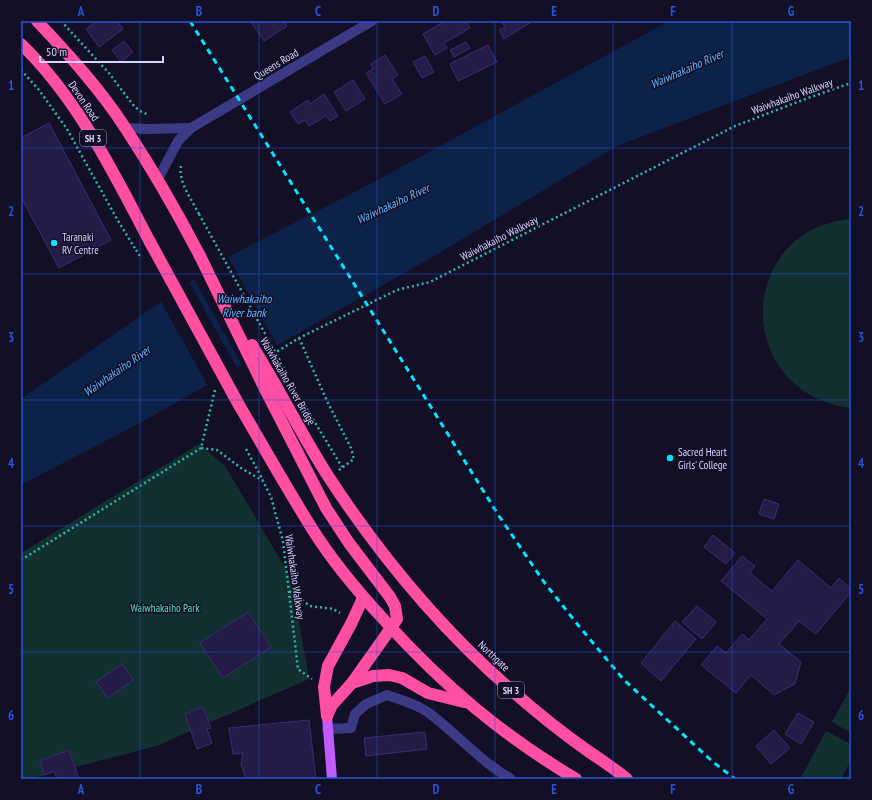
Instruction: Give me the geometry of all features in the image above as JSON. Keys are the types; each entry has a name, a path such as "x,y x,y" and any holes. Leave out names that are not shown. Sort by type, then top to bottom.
{"highway":[{"name":"Devon Road","path":"37,21 68,54 126,128 158,180"},
{"name":"Devon Road","path":"21,44 60,88 85,126 110,167 239,404 312,528 363,598"},
{"path":"158,180 183,223 270,387 326,508 349,544 390,597 395,606 397,619 352,683 332,705 327,716"},
{"name":"Waiwhakaiho River Bridge","path":"270,387 328,476 378,547 409,585"},
{"name":"Northgate","path":"409,585 440,621 473,655 510,688 547,720 627,779"},
{"path":"327,716 324,687 328,666 351,624 363,598"},
{"name":"SH 3","path":"363,598 431,670 467,703 541,758 576,779"},
{"path":"352,683 372,676 390,675 402,678 428,693 467,703"}],"main road":[{"path":"327,716 332,779"}],"street":[{"name":"Queens Road","path":"158,180 178,141 191,128 372,21"},
{"name":"Queens Road","path":"126,128 191,128"},
{"path":"327,729 351,728 355,714 366,704 387,695 410,702 428,713 494,769 511,779"}],"path":[{"path":"61,21 108,72 134,106 140,111 154,116"},
{"path":"21,70 39,90 67,129 136,250"},
{"name":"Waiwhakaiho Walkway","path":"269,356 299,338 397,290 430,282 735,126 851,83"},
{"path":"182,162 180,171 182,181 286,371"},
{"path":"299,338 351,448 354,459 328,476"},
{"path":"21,560 201,448 215,388"},
{"path":"304,404 342,467"},
{"name":"Waiwhakaiho Walkway","path":"201,448 217,450 263,481 271,497 283,541 298,669 324,687"}],"green space":[{"path":"851,219 851,408 812,396 784,373 768,344 763,311 769,279 786,250 813,229"},
{"name":"Waiwhakaiho Park","path":"199,444 225,466 286,569 294,593 309,679 156,746 30,779 21,779 21,553"},
{"path":"851,687 851,733 832,722"},
{"path":"826,731 851,744 851,760 841,779 800,779"}],"water":[{"name":"Waiwhakaiho River bank","path":"669,21 851,21 851,57 617,146 436,255 142,422 21,485 21,399 218,262 368,185"}],"pier":[{"path":"227,255 278,347 243,367 193,277 217,260"},
{"path":"188,280 238,370 208,386 160,300"}],"building":[{"path":"97,21 117,21 123,29 99,47 86,29"},
{"path":"250,21 284,21 287,26 264,41"},
{"path":"445,21 466,21 470,28 444,43 447,48 435,55 423,34"},
{"path":"501,21 531,22 504,39 499,30 505,27"},
{"path":"124,41 133,52 121,62 112,50"},
{"path":"466,42 470,48 454,57 450,50"},
{"path":"488,45 497,62 458,81 450,64"},
{"path":"385,55 398,75 392,79 402,94 385,104 366,73 373,69 371,64"},
{"path":"425,56 434,72 422,78 413,62"},
{"path":"353,80 365,99 346,111 334,92"},
{"path":"324,94 338,116 330,121 326,116 309,126 305,120 298,124 290,112 308,100 310,104"},
{"path":"49,123 111,240 59,268 21,197 21,138"},
{"path":"764,499 779,504 774,519 759,514"},
{"path":"713,535 735,553 726,564 704,547"},
{"path":"742,556 755,566 750,573 772,591 798,560 831,588 839,578 851,589 851,592 816,634 799,621 779,644 801,662 795,684 774,695 751,675 736,693 701,665 717,646 726,653 742,634 749,640 767,619 721,581"},
{"path":"697,606 716,622 702,639 682,622"},
{"path":"248,612 271,647 223,678 200,643"},
{"path":"675,621 696,639 661,681 641,663"},
{"path":"122,664 133,680 108,698 96,682"},
{"path":"203,707 211,728 207,729 212,743 197,749 185,714"},
{"path":"798,713 814,722 801,744 785,734"},
{"path":"309,720 316,779 246,779 241,764 243,753 233,754 229,728"},
{"path":"774,730 790,748 771,764 756,746"},
{"path":"425,732 427,749 366,756 364,738"},
{"path":"69,750 79,779 57,779 54,771 44,775 40,761"}],"railway":[{"path":"190,21 499,516 544,582 624,680 713,762 735,779"}],"place":[{"name":"Taranaki RV Centre","path":"54,243"},
{"name":"Sacred Heart Girls' College","path":"670,458"}],"water label":[{"name":"Waiwhakaiho River","path":"687,69"},
{"name":"Waiwhakaiho River","path":"393,204"},
{"name":"Waiwhakaiho River","path":"117,371"}]}
